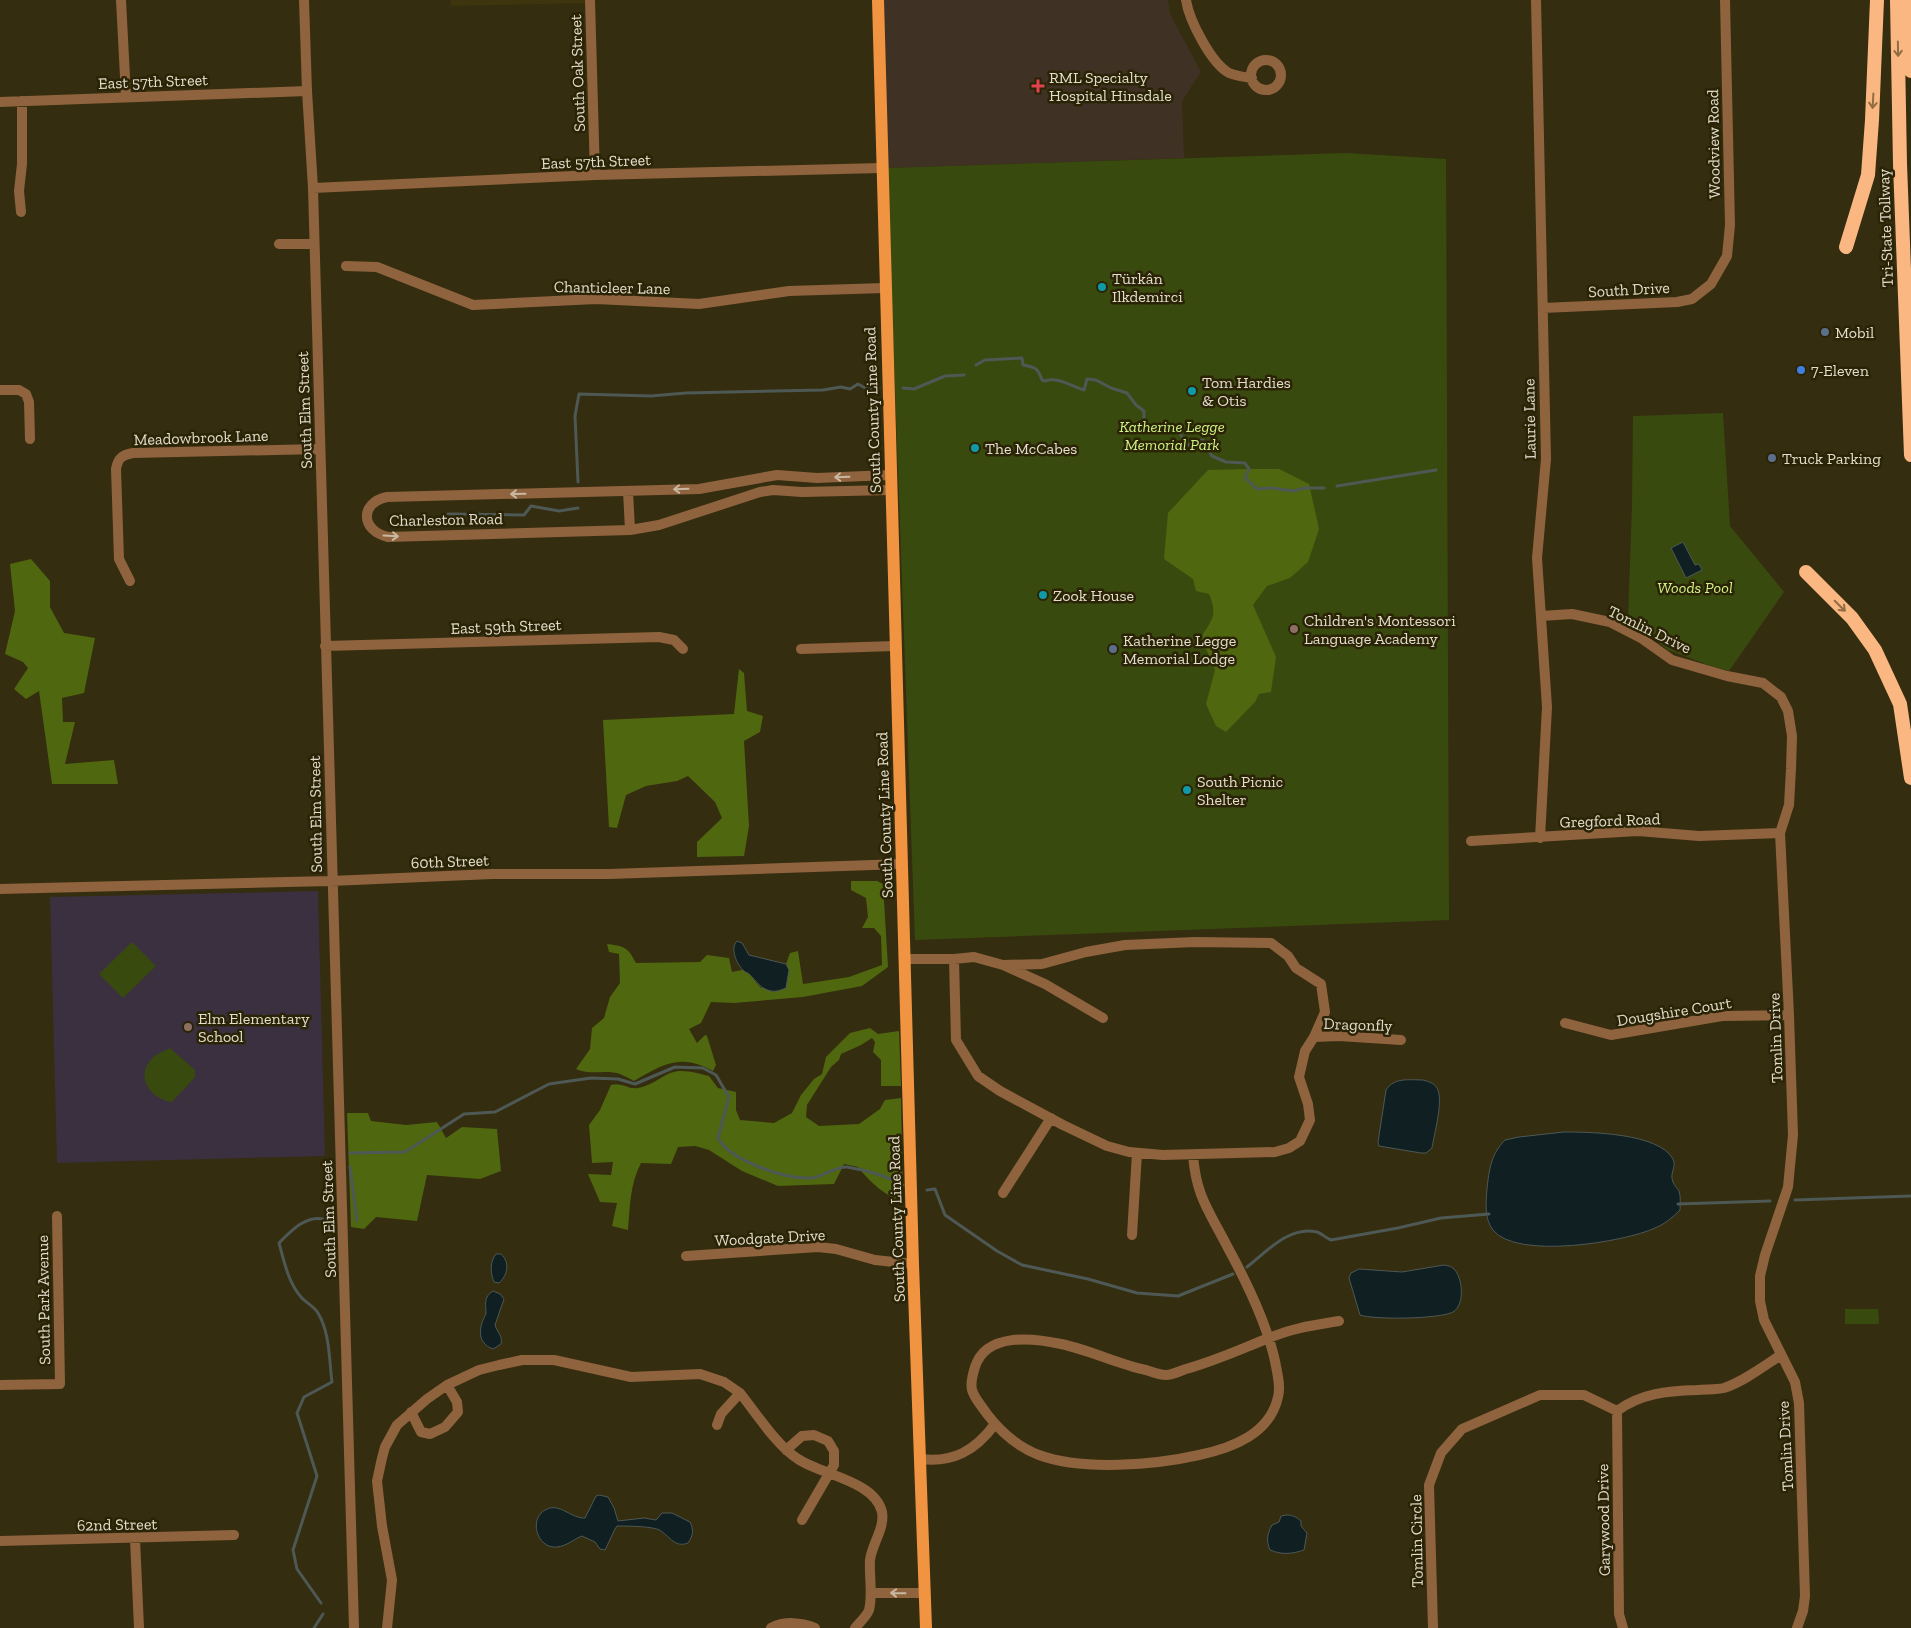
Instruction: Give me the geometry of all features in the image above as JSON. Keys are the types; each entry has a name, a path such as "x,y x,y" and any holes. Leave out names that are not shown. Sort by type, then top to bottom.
{"highway":[{"path":"1846,247 1868,175 1877,0"},
{"name":"Tri-State Tollway","path":"1896,0 1911,455"},
{"path":"1910,0 1911,71"},
{"path":"1806,572 1852,618 1875,650 1900,704 1911,778"}],"main road":[{"name":"South County Line Road","path":"878,0 881,168 904,959 926,1628"}],"street":[{"path":"121,0 126,96"},
{"name":"South Elm Street","path":"304,0 313,188 331,881 354,1628"},
{"name":"South Oak Street","path":"590,0 595,175"},
{"path":"1186,0 1194,25 1217,63 1229,72 1252,78"},
{"name":"Laurie Lane","path":"1536,0 1546,459 1537,558 1547,708 1540,838"},
{"name":"Woodview Road","path":"1711,284 1726,256 1730,224 1725,0"},
{"name":"East 57th Street","path":"0,102 307,91"},
{"path":"21,212 19,191 22,164 22,101"},
{"name":"East 57th Street","path":"313,188 595,175 881,168"},
{"path":"279,244 314,244"},
{"name":"Chanticleer Lane","path":"346,266 377,267 473,305 596,298 698,304 789,291 885,288"},
{"name":"South Drive","path":"1543,308 1677,302 1692,299 1711,284"},
{"path":"0,390 19,390 26,394 29,402 30,439"},
{"name":"Meadowbrook Lane","path":"130,581 119,559 116,468 118,461 124,455 133,453 320,449"},
{"name":"Charleston Road","path":"890,475 817,478 777,475 699,489 387,497 373,503 368,508 366,516 372,530 379,535 388,537 630,530 660,525 760,492 773,490 802,492 891,490"},
{"path":"628,491 630,530"},
{"name":"Tomlin Drive","path":"1541,616 1572,614 1610,622 1641,638 1672,660 1727,676 1763,683 1781,697 1788,711 1792,736 1792,769 1789,805 1780,834 1789,1015 1792,1135 1788,1187 1765,1255 1760,1276 1760,1301 1764,1320 1794,1382 1801,1421 1805,1596 1803,1611 1797,1628"},
{"name":"East 59th Street","path":"325,646 659,637 674,640 683,649"},
{"path":"801,649 895,646"},
{"name":"Gregford Road","path":"1470,841 1638,831 1699,836 1780,834"},
{"name":"60th Street","path":"0,889 331,881 492,874 609,874 902,864"},
{"path":"954,959 956,1040 968,1061 978,1076 1000,1091 1063,1125 1107,1146 1137,1153 1275,1152 1288,1148 1300,1141 1310,1120 1308,1104 1298,1077 1305,1051 1326,1012 1321,984 1296,968 1288,956 1271,943 1125,945 1086,952 1042,964 1003,965"},
{"path":"904,959 974,957 1003,965 1045,984 1103,1018"},
{"path":"1042,964 1045,984"},
{"name":"Dougshire Court","path":"1565,1023 1611,1035 1722,1016 1789,1015"},
{"name":"Dragonfly","path":"1314,1037 1339,1036 1401,1040"},
{"path":"1003,1193 1051,1118"},
{"path":"1132,1235 1137,1153"},
{"path":"1193,1154 1194,1177 1203,1203 1228,1248 1251,1296 1268,1338 1279,1395 1274,1411 1263,1427 1246,1439 1211,1453 1182,1459 1105,1464 1070,1462 1039,1455 1016,1443 995,1424 973,1395 970,1382 976,1361 986,1348 1010,1340 1037,1339 1067,1345 1132,1367 1167,1375 1214,1362 1268,1338 1296,1328 1340,1321"},
{"name":"South Park Avenue","path":"0,1385 60,1384 57,1216"},
{"name":"Woodgate Drive","path":"686,1256 818,1247 836,1249 875,1260 913,1264"},
{"path":"1621,1408 1644,1396 1669,1391 1724,1388 1781,1356"},
{"path":"387,1628 392,1580 382,1526 377,1480 385,1447 397,1425 447,1385 479,1370 522,1360 567,1362 630,1377 700,1374 724,1382 740,1393 786,1450 798,1460 870,1492 878,1502 882,1514 881,1524 871,1557 869,1611 855,1628"},
{"path":"411,1412 421,1432 430,1434 445,1427 458,1412 457,1402 447,1385"},
{"path":"717,1424 721,1414 740,1393"},
{"name":"Tomlin Circle","path":"1433,1628 1429,1485 1441,1453 1462,1430 1540,1395 1584,1395 1621,1408"},
{"name":"Garywood Drive","path":"1621,1408 1619,1614 1623,1628"},
{"path":"920,1459 942,1460 960,1455 980,1441 995,1424"},
{"path":"786,1450 802,1436 814,1435 828,1441 834,1451 834,1465 802,1520"},
{"name":"62nd Street","path":"0,1541 234,1535"},
{"path":"134,1539 139,1628"},
{"path":"871,1593 925,1594"},
{"path":"771,1628 792,1623 808,1624 815,1628"}],"shaded area":[{"path":"451,0 588,0 588,3 451,6"},
{"name":"RML Specialty Hospital Hinsdale","path":"883,0 1168,0 1170,14 1201,72 1182,101 1184,158 887,168"},
{"path":"1683,542 1695,565 1699,564 1702,570 1686,578 1671,548"},
{"name":"Elm Elementary School","path":"318,891 325,1156 57,1163 50,897"},
{"path":"737,941 742,943 749,955 786,964 789,970 786,988 775,991 767,990 743,971 738,964 734,951"},
{"path":"1423,1080 1434,1085 1439,1093 1438,1117 1432,1148 1426,1153 1421,1153 1379,1146 1386,1090 1398,1081"},
{"path":"1564,1132 1623,1136 1654,1144 1665,1150 1674,1162 1672,1179 1680,1193 1680,1210 1662,1225 1655,1228 1597,1243 1546,1246 1524,1244 1505,1239 1490,1226 1486,1210 1489,1175 1500,1145 1505,1140 1519,1137"},
{"path":"496,1254 501,1254 504,1257 507,1265 506,1272 499,1283 494,1282 491,1271"},
{"path":"1444,1265 1454,1269 1461,1285 1461,1298 1457,1309 1453,1312 1435,1316 1407,1318 1379,1318 1360,1315 1349,1278 1351,1273 1359,1269 1402,1272"},
{"path":"493,1291 500,1294 504,1299 495,1325 501,1336 501,1344 493,1349 484,1343 481,1338 481,1329 486,1314 486,1299"},
{"path":"596,1496 608,1497 618,1521 644,1518 656,1520 662,1513 672,1513 690,1522 691,1538 688,1543 680,1544 658,1529 617,1526 605,1550 600,1549 595,1542 582,1536 557,1547 544,1543 540,1538 536,1525 541,1513 547,1509 557,1508 580,1518 585,1518"},
{"path":"1281,1516 1294,1516 1301,1521 1301,1526 1307,1533 1304,1550 1279,1553 1270,1550 1268,1535 1270,1529 1272,1525 1279,1522"}],"green space":[{"name":"Katherine Legge Memorial Park","path":"1346,153 1446,159 1449,920 915,940 887,168"},
{"name":"Woods Pool","path":"1723,413 1730,526 1784,592 1729,671 1668,650 1628,620 1633,416"},
{"path":"1279,469 1309,484 1319,529 1308,562 1290,578 1267,586 1253,605 1276,657 1271,692 1259,694 1255,702 1226,732 1216,726 1206,704 1215,670 1201,637 1212,617 1212,601 1209,594 1196,591 1193,579 1164,559 1168,513 1208,470"},
{"path":"31,559 50,581 50,607 64,633 95,638 84,693 62,698 63,722 75,722 65,764 114,760 118,784 52,784 39,691 26,699 14,689 28,668 23,662 5,654 15,611 10,564"},
{"path":"739,669 744,673 747,711 763,716 760,732 744,741 749,826 744,856 697,857 697,842 722,818 715,802 688,776 677,781 646,786 626,795 617,828 609,827 603,720 734,714"},
{"path":"851,881 877,881 883,884 888,967 862,986 803,997 734,1003 711,1002 701,1023 689,1029 697,1043 705,1035 707,1036 716,1065 713,1071 691,1063 672,1063 634,1081 614,1073 588,1072 576,1069 590,1049 592,1028 604,1018 610,997 620,983 619,954 609,952 607,944 625,948 636,963 700,962 707,955 729,958 732,972 742,970 749,974 761,988 789,970 786,964 790,953 798,951 803,984 849,977 882,965 881,936 874,928 862,928 868,917 866,898 851,890"},
{"path":"132,942 156,966 123,998 99,974"},
{"path":"870,1028 878,1034 899,1031 901,1086 881,1086 881,1060 873,1052 875,1042 872,1038 841,1054 839,1060 831,1067 807,1105 806,1117 819,1126 859,1124 880,1109 885,1100 901,1098 903,1204 868,1179 858,1167 844,1164 834,1184 778,1186 742,1171 709,1150 695,1146 678,1147 671,1164 641,1163 633,1187 628,1230 612,1226 617,1203 600,1202 588,1174 611,1175 613,1162 592,1163 589,1125 600,1110 611,1085 619,1084 638,1088 647,1086 666,1075 684,1071 709,1076 718,1088 736,1092 736,1110 740,1120 774,1123 792,1113 801,1095 814,1079 822,1074 826,1057 850,1033"},
{"path":"170,1048 195,1070 195,1077 172,1102 153,1093 148,1088 144,1075 152,1059"},
{"path":"347,1113 368,1113 371,1121 406,1125 437,1122 446,1138 462,1127 497,1129 501,1171 480,1179 427,1175 417,1221 376,1217 364,1229 351,1227"},
{"path":"1845,1309 1878,1309 1879,1324 1845,1324"}],"waterway":[{"path":"976,365 985,360 1022,358 1023,365 1036,369 1042,380 1045,381 1059,381 1084,390 1087,379 1096,380 1111,388 1127,393 1136,405 1144,411 1144,421 1152,428 1175,426 1187,445 1203,440 1212,456 1226,462 1245,463 1249,469 1245,478 1257,489 1272,488 1293,491 1305,488 1324,488"},
{"path":"903,388 914,389 945,376 964,375"},
{"path":"578,482 575,416 579,394 651,396 686,393 823,390 841,387 850,389 858,384 867,389 879,388"},
{"path":"1337,486 1436,470"},
{"path":"448,514 524,515 531,506 559,511 578,508"},
{"path":"350,1153 405,1152 464,1114 495,1112 549,1084 591,1078 618,1079 635,1084 675,1067 703,1068 716,1075 729,1097 718,1138 734,1154 759,1167 800,1178 816,1177 838,1168 847,1167 876,1174 903,1185"},
{"path":"350,1167 357,1221"},
{"path":"927,1190 935,1189 945,1215 997,1251 1022,1265 1088,1279 1137,1293 1178,1296 1233,1274"},
{"path":"1795,1200 1910,1196"},
{"path":"1678,1204 1770,1201"},
{"path":"1247,1267 1270,1247 1297,1232 1317,1232 1331,1240 1441,1218 1489,1214"},
{"path":"321,1603 297,1569 293,1550 317,1476 297,1413 304,1397 332,1382 328,1346 325,1329 318,1313 301,1297 293,1285 279,1243 299,1225 311,1219 323,1219"},
{"path":"314,1628 323,1614"}],"place":[{"name":"RML Specialty Hospital Hinsdale","path":"1038,86"},
{"name":"Türkân Ilkdemirci","path":"1102,287"},
{"name":"Mobil","path":"1825,332"},
{"name":"7-Eleven","path":"1801,370"},
{"name":"Tom Hardies & Otis","path":"1192,391"},
{"name":"The McCabes","path":"975,448"},
{"name":"Truck Parking","path":"1772,458"},
{"name":"Zook House","path":"1043,595"},
{"name":"Children's Montessori Language Academy","path":"1294,629"},
{"name":"Katherine Legge Memorial Lodge","path":"1113,649"},
{"name":"South Picnic Shelter","path":"1187,790"},
{"name":"Elm Elementary School","path":"188,1027"}]}
